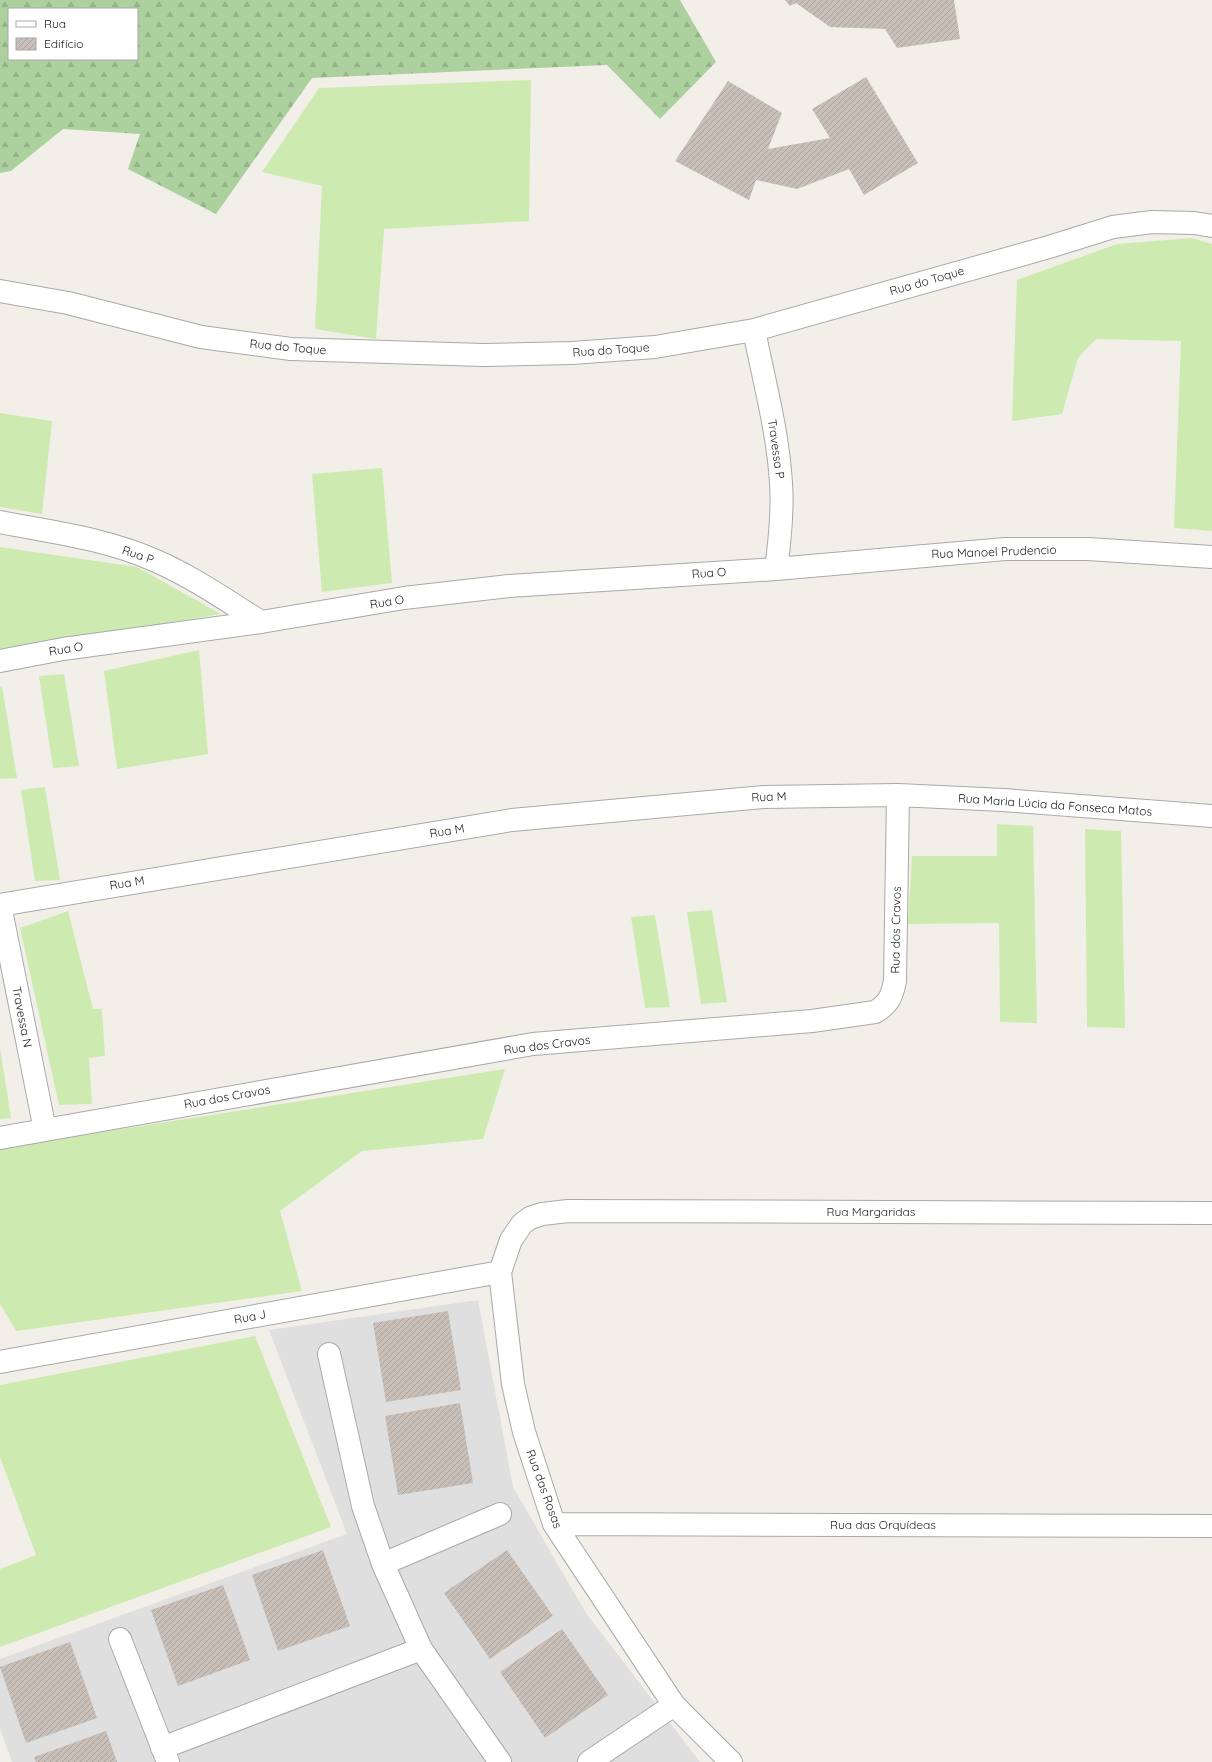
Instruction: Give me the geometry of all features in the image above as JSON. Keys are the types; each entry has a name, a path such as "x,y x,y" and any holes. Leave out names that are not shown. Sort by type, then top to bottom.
{"street":[{"name":"Rua do Toque","path":"0,291 68,303 201,337 291,349 475,355 572,353 655,347 754,330 1041,249 1113,227 1152,222 1194,223 1212,226"},
{"name":"Travessa P","path":"754,330 773,421 780,476 782,513 776,569"},
{"name":"Rua P","path":"0,522 72,536 131,551 156,561 183,575 261,622"},
{"name":"Rua Manoel Prudencio","path":"776,569 1005,549 1088,549 1212,557"},
{"name":"Rua O","path":"0,661 63,649 261,622 404,598 509,586 776,569"},
{"name":"Rua Maria Lúcia da Fonseca Matos","path":"898,795 1003,800 1212,816"},
{"name":"Rua M","path":"0,905 512,820 764,796 898,795"},
{"name":"Rua dos Cravos","path":"0,1138 533,1044 812,1021 875,1012 884,1007 890,1000 895,981 898,795"},
{"name":"Travessa N","path":"0,905 45,1130"},
{"name":"Rua Margaridas","path":"530,1218 568,1211 1212,1212"},
{"name":"Rua das Rosas","path":"530,1218 522,1224 511,1240 500,1272 513,1384 524,1432 554,1524 674,1705 731,1762"},
{"name":"Rua J","path":"0,1362 500,1272"},
{"path":"329,1354 363,1506 383,1564 421,1649 500,1762"},
{"path":"383,1564 500,1514"},
{"name":"Rua das Orquídeas","path":"554,1524 1212,1526"},
{"path":"120,1639 165,1755 421,1649"},
{"path":"589,1762 674,1705"}],"shaded area":[{"path":"478,1300 513,1487 586,1613 700,1762 12,1762 0,1729 0,1659 347,1534 269,1330"}],"green space":[{"path":"0,0 680,0 716,62 660,119 607,65 312,78 216,214 128,169 140,134 63,129 11,171 0,173"},
{"path":"531,80 529,221 384,229 376,339 315,329 322,186 262,172 319,88"},
{"path":"1192,238 1212,244 1212,531 1174,528 1181,341 1096,339 1078,358 1062,414 1012,421 1017,280 1117,244"},
{"path":"0,413 52,421 42,514 0,507"},
{"path":"382,468 392,583 322,592 312,474"},
{"path":"0,547 137,567 221,614 0,651"},
{"path":"199,650 208,754 117,769 104,671"},
{"path":"64,674 79,766 53,768 39,676"},
{"path":"2,686 17,778 0,779 0,687"},
{"path":"45,787 60,880 35,881 21,790"},
{"path":"997,824 1033,826 1037,1023 1000,1022 999,923 908,924 912,856 997,856"},
{"path":"1085,829 1121,831 1125,1028 1087,1027"},
{"path":"712,910 727,1002 701,1004 687,912"},
{"path":"68,911 93,1009 102,1009 105,1056 89,1058 92,1104 59,1105 20,928"},
{"path":"655,915 670,1007 645,1008 631,917"},
{"path":"0,1048 11,1118 0,1119"},
{"path":"505,1069 483,1139 362,1151 280,1211 302,1291 16,1331 0,1304 0,1148"},
{"path":"255,1336 331,1527 0,1647 0,1569 36,1555 0,1457 0,1385"}],"building":[{"path":"785,0 954,0 960,39 897,48 885,29 830,27 796,3 790,6"},
{"path":"866,77 918,163 864,195 849,169 797,189 756,180 749,200 675,161 728,81 782,113 768,149 830,138 812,109"},
{"path":"448,1311 461,1390 386,1402 373,1323"},
{"path":"460,1403 473,1483 398,1495 385,1416"},
{"path":"323,1550 350,1626 278,1651 252,1575"},
{"path":"507,1550 553,1616 490,1659 444,1593"},
{"path":"223,1585 250,1660 178,1686 151,1610"},
{"path":"562,1629 608,1695 545,1738 500,1672"},
{"path":"70,1642 97,1718 26,1743 0,1667"},
{"path":"106,1731 117,1762 36,1762 34,1757"}]}
